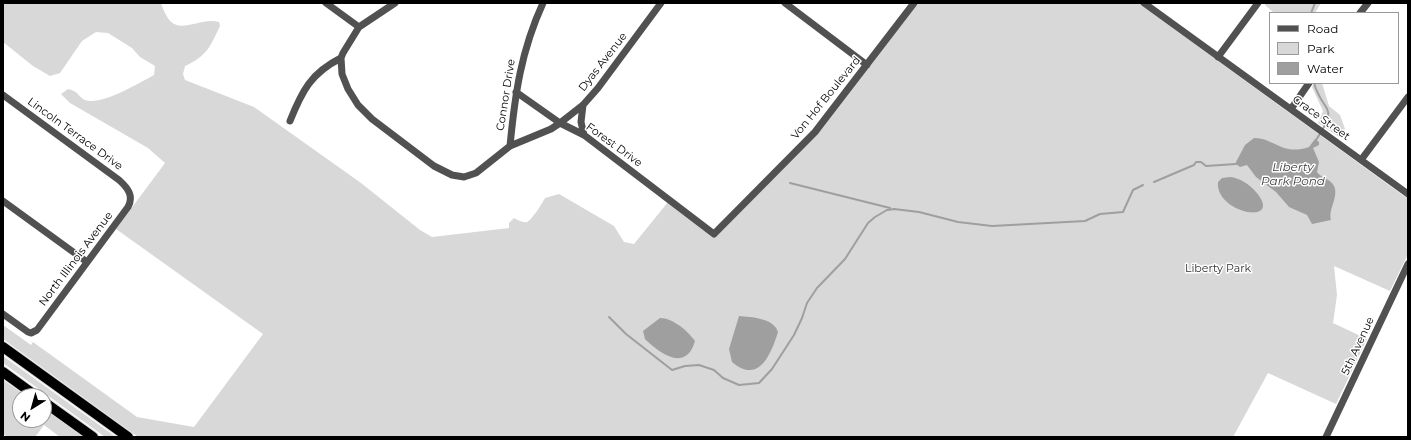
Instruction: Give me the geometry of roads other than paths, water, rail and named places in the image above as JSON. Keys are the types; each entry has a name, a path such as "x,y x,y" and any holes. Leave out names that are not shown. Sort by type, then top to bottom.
{"highway":[{"path":"3,347 128,437"},
{"path":"3,372 25,388"},
{"path":"52,408 93,437"}],"street":[{"path":"326,3 359,27"},
{"path":"395,3 359,27 347,45 341,58 344,81 351,96 361,109 446,173 464,176 476,173 510,146 551,129 560,123 516,92"},
{"name":"Connor Drive","path":"510,146 516,92 527,44 543,3"},
{"name":"Dyas Avenue","path":"560,123 583,105 598,88 661,3"},
{"path":"786,3 867,65"},
{"name":"Von Hof Boulevard","path":"714,234 812,136 914,3"},
{"path":"1218,57 1258,3"},
{"path":"1361,12 1368,3"},
{"name":"Grace Street","path":"1147,4 1408,194"},
{"path":"290,121 303,92 313,77 323,67 341,58"},
{"path":"1291,109 1308,84"},
{"name":"Lincoln Terrace Drive","path":"3,95 119,180 130,193"},
{"path":"1361,160 1408,97"},
{"path":"583,105 581,122 584,135"},
{"name":"Forest Drive","path":"560,123 584,135 714,234"},
{"name":"North Illinois Avenue","path":"3,314 31,333 37,330 128,207 131,199 130,193"},
{"path":"3,201 87,262"},
{"name":"5th Avenue","path":"1326,437 1408,264"}],"water":[{"name":"Liberty Park Pond","path":"1254,138 1292,149 1309,147 1315,139 1319,142 1319,145 1313,148 1319,162 1317,172 1333,184 1335,190 1330,216 1331,220 1312,224 1307,215 1289,207 1276,192 1256,177 1247,165 1240,167 1236,164 1245,145"},
{"path":"1230,177 1241,180 1256,192 1263,203 1262,209 1256,212 1247,212 1236,208 1227,202 1220,193 1218,182 1222,178"},
{"path":"739,316 767,321 776,327 778,332 772,349 762,364 757,368 750,370 741,368 732,362 729,349"},
{"path":"660,318 670,320 680,326 695,341 691,351 685,356 679,358 672,357 657,350 645,339 643,331"}],"waterway":[{"path":"1311,12 1315,3"},
{"path":"1314,84 1328,114 1327,120 1316,140"},
{"path":"1154,182 1194,165 1196,162 1201,162 1206,166 1236,164"},
{"path":"790,183 890,208"},
{"path":"894,209 919,212 958,222 992,226 1085,221 1100,214 1123,212 1133,190 1143,185"},
{"path":"609,317 626,334 672,370 685,366 699,365 714,370 723,378 739,385 759,383 772,369 794,335 807,303 817,288 845,259 868,223 887,210 895,209"}],"park label":[{"name":"Liberty Park","path":"1218,269"}]}
